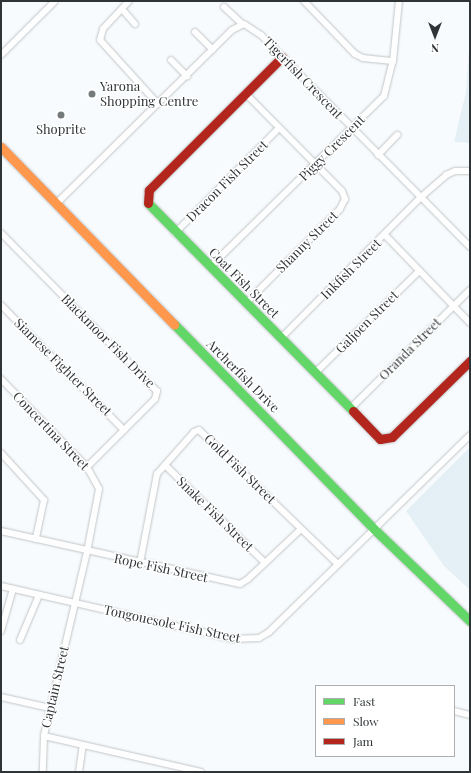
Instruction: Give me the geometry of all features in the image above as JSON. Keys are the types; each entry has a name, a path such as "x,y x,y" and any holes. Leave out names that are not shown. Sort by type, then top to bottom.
{"street":[{"path":"1,55 56,1"},
{"path":"129,1 103,28 100,40 158,104"},
{"path":"304,1 355,54 363,58 392,61"},
{"name":"Piggy Crescent","path":"210,267 384,96 392,61 399,1"},
{"name":"Tigerfish Crescent","path":"224,8 242,24 256,30 470,247"},
{"path":"122,9 135,24"},
{"path":"56,204 232,30 242,24"},
{"path":"195,32 213,50"},
{"name":"Coat Fish Street","path":"282,57 245,92 146,195 146,202 378,438 388,439 470,361"},
{"path":"171,60 187,76"},
{"name":"Shanny Street","path":"245,92 314,165 342,191 344,203 246,303"},
{"name":"Dracon Fish Street","path":"175,233 279,128"},
{"path":"378,155 397,135"},
{"name":"Archerfish Drive","path":"1,147 374,529 470,621"},
{"path":"420,198 446,175 455,172 470,171"},
{"name":"Inkfish Street","path":"281,338 385,235 420,198"},
{"name":"Blackmoor Fish Drive","path":"1,233 156,390 155,399 87,467"},
{"path":"385,235 470,323"},
{"name":"Galjoen Street","path":"315,373 419,271"},
{"name":"Oranda Street","path":"350,409 470,290"},
{"name":"Siamese Fighter Street","path":"1,305 124,430"},
{"name":"Concertina Street","path":"1,379 87,467 96,481 99,493 76,603"},
{"name":"Gold Fish Street","path":"140,563 156,478 165,465 194,432 200,430 338,564"},
{"path":"374,529 470,435"},
{"path":"1,453 44,500 36,539"},
{"name":"Snake Fish Street","path":"165,465 265,563"},
{"name":"Rope Fish Street","path":"1,531 87,552 240,584 246,582 301,529"},
{"name":"Tongouesole Fish Street","path":"1,586 233,639 251,640 266,634 374,529"},
{"path":"1,632 13,589"},
{"path":"20,640 39,595"},
{"name":"Captain Street","path":"43,772 44,736 76,603"},
{"path":"1,697 50,708"},
{"path":"455,711 470,715"},
{"path":"44,736 177,769 201,772"},
{"path":"79,772 83,745"}],"shaded area":[{"path":"470,33 470,143 454,142 466,92"},
{"path":"470,447 470,590 444,566 406,511"}],"traffic: fast":[{"path":"148,203 353,411"},
{"path":"174,324 374,529 470,621"}],"traffic: slow":[{"path":"1,147 174,324"}],"traffic: jam":[{"path":"148,203 149,190 282,57"},
{"path":"353,411 380,439 392,437 470,361"}],"place":[{"name":"Yarona Shopping Centre","path":"92,94"},
{"name":"Shoprite","path":"61,115"}]}
